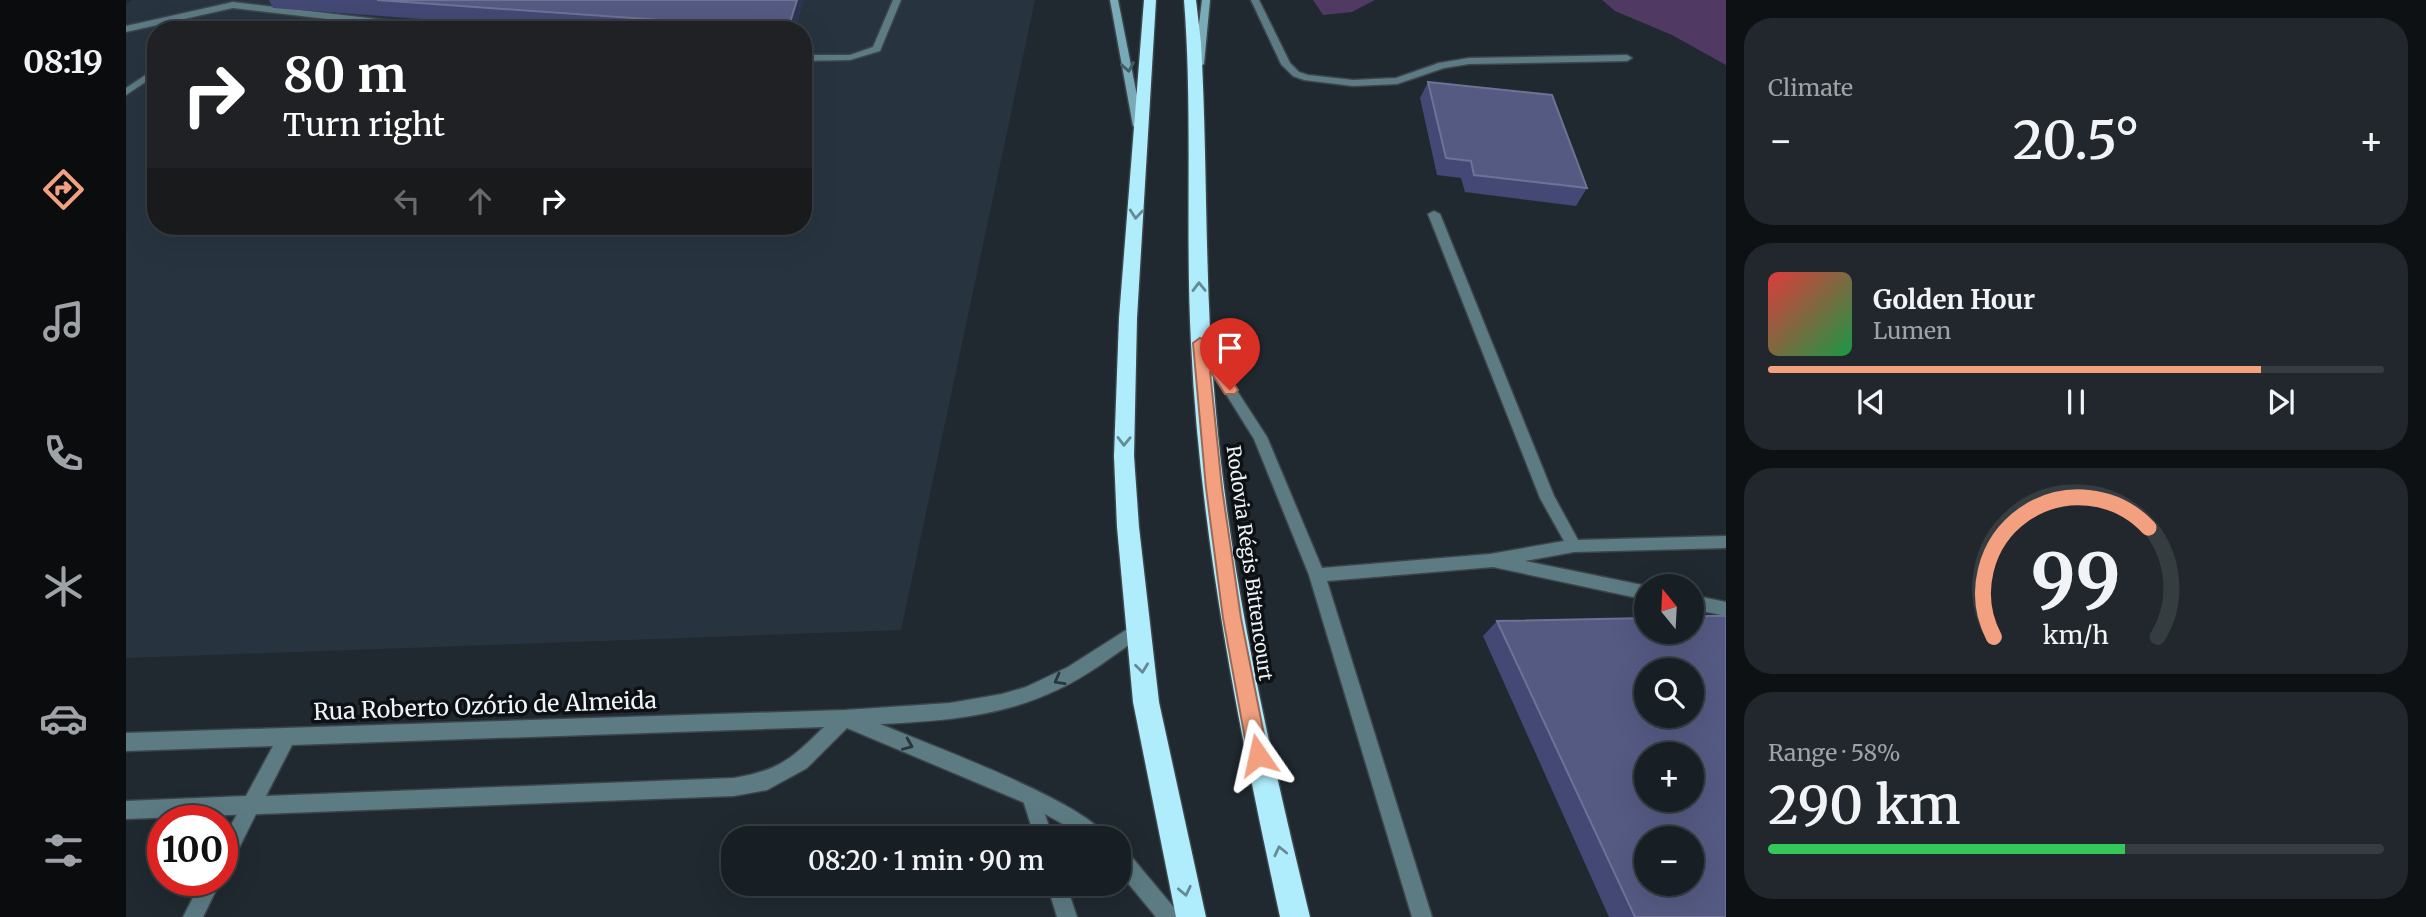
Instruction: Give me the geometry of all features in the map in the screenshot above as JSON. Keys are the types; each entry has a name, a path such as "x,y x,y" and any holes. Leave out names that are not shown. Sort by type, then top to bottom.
{"highway":[{"path":"1150,0 1128,318 1124,456 1137,630 1146,702 1191,917"},
{"name":"Rodovia Régis Bittencourt","path":"1190,0 1200,343 1214,488 1232,618 1258,755 1295,917"}],"main road":[{"path":"1114,0 1142,146"},
{"path":"1195,100 1206,0"}],"street":[{"path":"812,58 842,60 861,57 877,49 897,0"},
{"path":"1255,0 1286,64 1296,74 1307,78 1353,83 1386,81 1442,65 1469,61 1627,58"},
{"path":"160,21 237,3 376,21"},
{"path":"126,29 147,24"},
{"path":"126,92 147,77"},
{"path":"137,84 147,85"},
{"path":"1434,214 1547,498 1574,546"},
{"path":"1200,343 1260,437 1317,575 1422,917"},
{"path":"1317,575 1490,561 1574,546 1726,542"},
{"path":"1490,561 1634,590"},
{"path":"1704,604 1726,609"},
{"name":"Rua Roberto Ozório de Almeida","path":"126,742 936,713 998,702 1049,686 1095,660 1137,630"},
{"path":"126,810 734,787 767,781 801,762 845,718"},
{"name":"Rua Roberto Ozório de Almeida","path":"845,718 1031,797 1083,826"},
{"path":"238,831 287,736"},
{"path":"1031,797 1040,826"},
{"path":"1131,872 1168,917"},
{"path":"193,917 204,896"},
{"path":"1061,896 1067,917"}],"shaded area":[{"path":"132,0 1035,0 901,630 126,658 126,4"},
{"path":"1313,0 1375,0 1352,12 1323,15"},
{"path":"1602,0 1726,0 1726,65 1672,35 1615,11"}],"building":[{"path":"377,0 797,0 790,21 675,21"},
{"path":"1428,82 1552,95 1587,188 1474,175 1471,161 1446,158"},
{"path":"1704,616 1726,616 1726,917 1635,917 1497,621 1634,618 1634,644 1704,644"}],"route":[{"path":"1230,390 1200,343 1214,488 1232,618 1258,755"}]}
